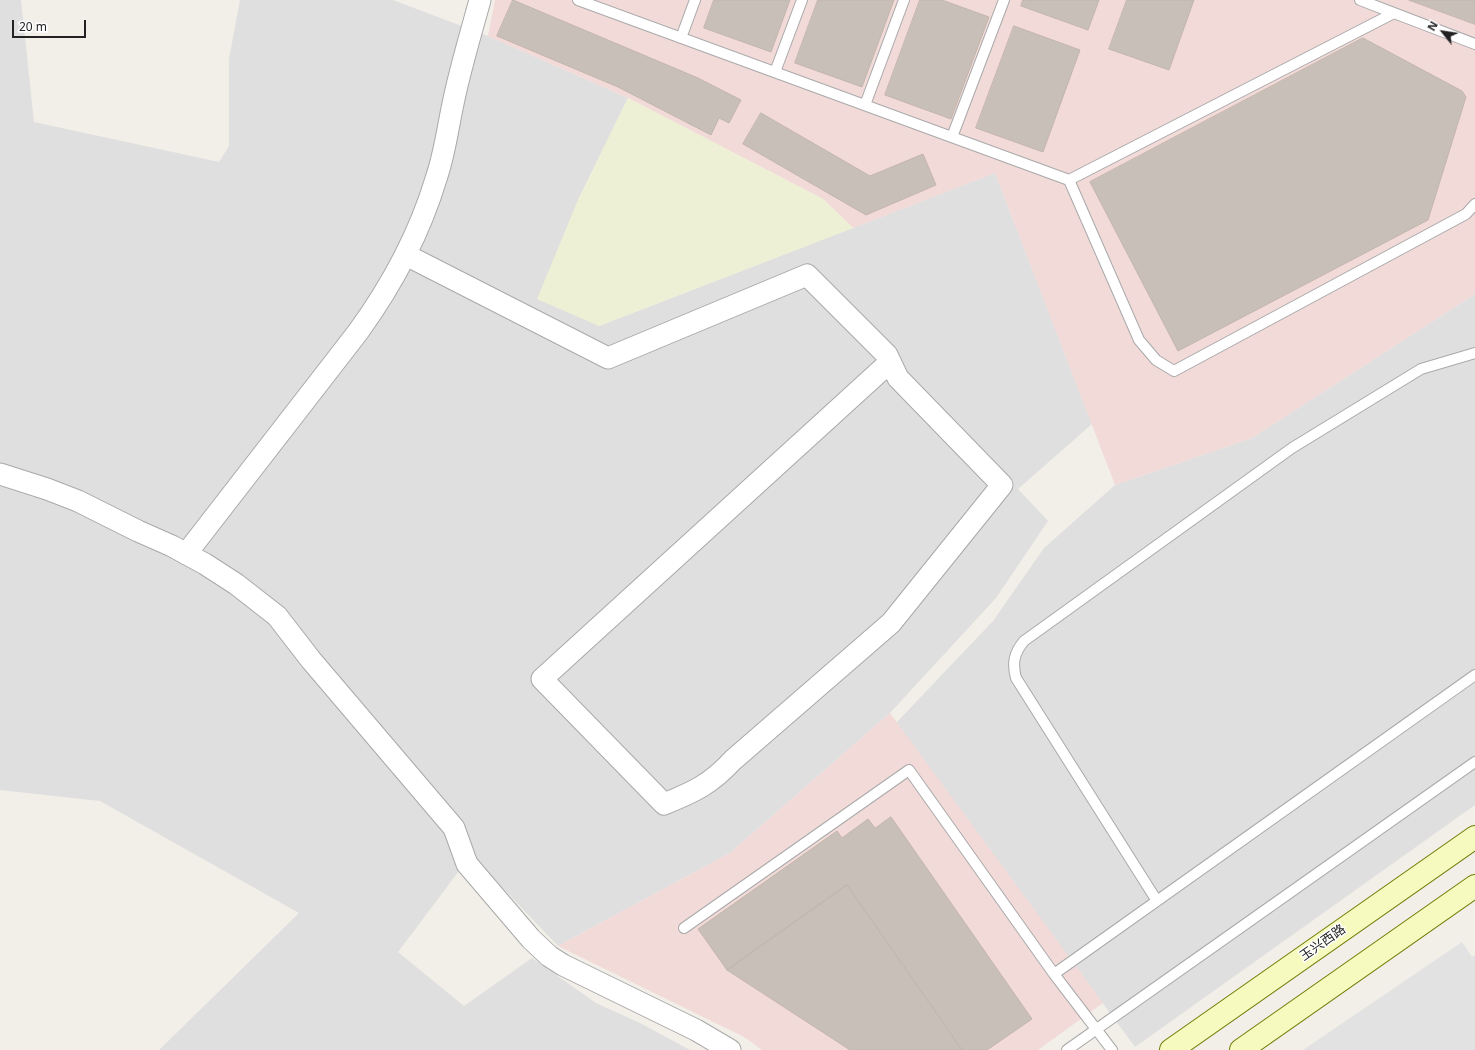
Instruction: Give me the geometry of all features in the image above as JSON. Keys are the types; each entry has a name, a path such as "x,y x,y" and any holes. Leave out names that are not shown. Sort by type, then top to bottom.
{"main road":[{"name":"玉兴西路","path":"1171,1050 1475,836"},
{"path":"1242,1050 1475,886"}],"street":[{"path":"186,554 358,332 384,295 406,255 423,218 437,179 447,139 454,99 480,0"},
{"path":"406,255 608,358 807,275 887,355 898,378 1002,485 891,623 738,754 721,772 693,792 664,804 542,679 890,362"},
{"path":"0,474 47,489 78,502 186,554 236,584 277,616 311,660 454,828 466,864 531,939 549,956 563,965 696,1030 730,1050"}],"lane":[{"path":"578,0 1069,180 1139,340 1156,360 1174,371 1466,214 1475,204"},
{"path":"681,38 695,0"},
{"path":"775,72 802,0"},
{"path":"865,105 904,0"},
{"path":"952,137 1004,0"},
{"path":"1360,0 1475,44"},
{"path":"1069,180 1394,13"},
{"path":"1157,901 1016,678 1014,659 1017,649 1024,641 1292,448 1420,370 1475,354"},
{"path":"1054,974 1475,675"},
{"path":"1067,1050 1475,762"},
{"path":"684,928 909,770 1054,974 1112,1050"}],"shaded area":[{"path":"0,0 21,0 34,122 219,162 229,146 229,59 240,0 393,0 488,36 628,98 578,200 599,326 995,173 1092,424 1018,489 1048,521 996,598 890,713 730,853 558,946 471,855 398,952 464,1006 532,958 596,1003 640,1023 690,1050 159,1050 299,913 100,801 0,790"},
{"path":"495,0 1475,0 1475,294 1252,438 1115,485 995,173 853,228 823,199 628,98 488,36"},
{"path":"1475,294 1475,805 1135,1047 896,723 993,621 1044,548 1115,485 1252,438"},
{"path":"890,713 1103,1003 1038,1050 762,1050 744,1037 558,946 730,853"},
{"path":"1462,942 1472,957 1475,955 1475,1050 1303,1050"}],"green space":[{"path":"628,98 823,199 853,228 599,326 537,299 578,200"}],"building":[{"path":"513,0 698,78 741,100 729,123 719,118 711,135 618,87 497,36"},
{"path":"714,0 790,0 771,52 704,28"},
{"path":"818,0 894,0 862,87 795,63"},
{"path":"920,0 942,0 989,17 951,119 885,95"},
{"path":"1023,0 1099,0 1088,30 1021,6"},
{"path":"1127,0 1194,0 1169,70 1109,49"},
{"path":"1409,0 1475,0 1475,24"},
{"path":"1014,26 1080,50 1043,152 976,128"},
{"path":"1363,38 1462,91 1466,97 1428,220 1178,351 1090,182"},
{"path":"761,113 870,176 923,154 936,185 866,215 743,144"},
{"path":"891,817 1032,1019 987,1050 962,1050 847,885 727,970 698,929 837,831 842,838 868,819 875,828"},
{"path":"847,885 962,1050 850,1050 727,970"}]}
